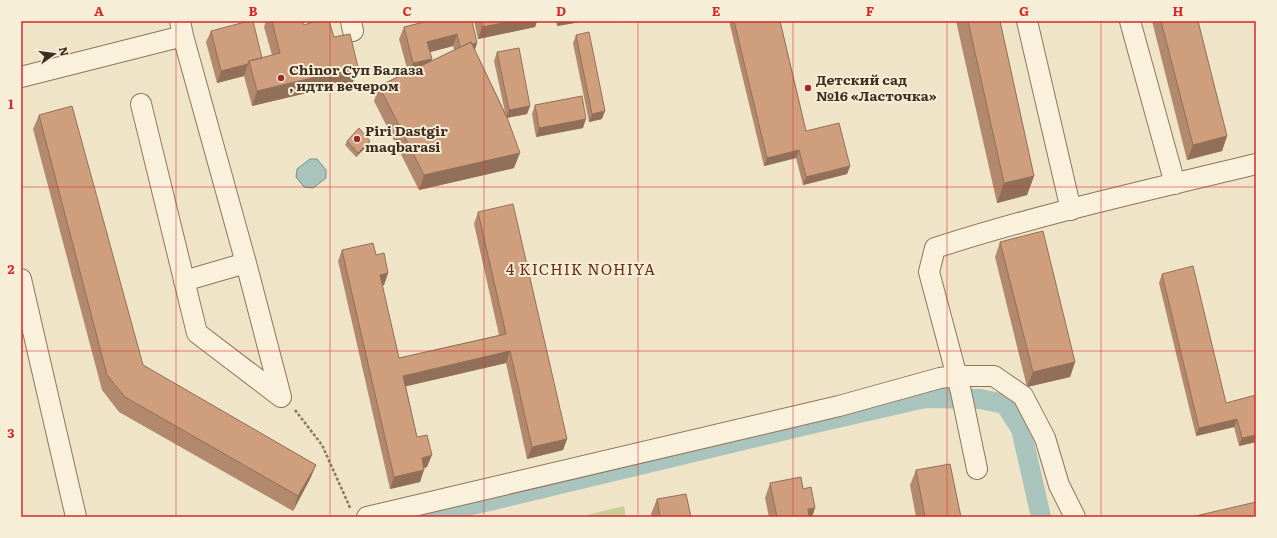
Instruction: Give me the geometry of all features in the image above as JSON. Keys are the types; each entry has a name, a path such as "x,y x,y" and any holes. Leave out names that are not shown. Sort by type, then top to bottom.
{"street":[{"path":"1027,21 1071,210"},
{"path":"1130,21 1175,184"},
{"path":"21,77 182,29 281,397 197,333 141,104"},
{"path":"977,469 959,384 929,272 935,248 990,231 1256,164"},
{"path":"184,281 246,263"},
{"path":"21,279 76,517"},
{"path":"359,514 831,407 940,378 959,384 994,376 1023,396 1045,438 1059,485 1075,517"}],"path":[{"path":"279,391 322,445 348,503 359,514"}],"green space":[{"path":"624,506 626,517 578,517"}],"water":[{"path":"310,159 317,159 326,170 326,178 313,188 304,187 296,177 297,169"}],"building":[{"path":"253,21 262,58 249,61 248,64 221,71 211,31"},
{"path":"272,21 302,21 304,25 316,21 329,21 334,37 350,34 358,67 257,91 249,61 280,53"},
{"path":"428,21 472,21 477,43 472,44 471,42 460,47 457,34 427,42 432,59 413,63 404,27"},
{"path":"481,21 513,21 482,27"},
{"name":"Детский сад №16 «Ласточка»","path":"734,21 780,21 806,131 839,123 850,166 806,177 799,150 767,158"},
{"path":"968,21 1000,21 1034,176 1004,183"},
{"path":"1161,21 1198,21 1227,136 1193,145"},
{"path":"589,32 605,111 592,114 576,35"},
{"path":"471,42 508,120 520,153 424,175 379,86"},
{"path":"519,48 530,106 509,110 497,52"},
{"path":"582,96 586,119 539,128 535,105"},
{"path":"72,106 143,365 316,465 298,496 125,397 107,375 39,115"},
{"name":"Piri Dastgir maqbarasi","path":"359,128 370,141 358,153 347,141"},
{"path":"513,204 567,439 532,447 510,351 403,376 417,437 427,435 432,455 422,458 424,470 394,477 342,250 373,243 376,255 384,253 388,273 380,275 399,358 506,334 478,212"},
{"path":"1043,231 1075,362 1033,372 1000,242"},
{"path":"1193,266 1226,403 1256,395 1256,435 1242,438 1237,419 1199,428 1162,274"},
{"path":"950,464 961,517 925,517 916,470"},
{"path":"801,477 803,489 811,487 815,508 808,509 809,517 777,517 770,483"},
{"path":"686,494 691,517 660,517 657,499"},
{"path":"1256,502 1256,517 1191,517"}],"waterway":[{"path":"420,517 925,398 980,399 1005,404 1021,429 1041,517"}],"place":[{"name":"Chinor Суп Балаза , идти вечером","path":"281,78"},
{"name":"Детский сад №16 «Ласточка»","path":"808,88"},
{"name":"Piri Dastgir maqbarasi","path":"357,139"}],"district":[{"name":"4 KICHIK NOHIYA","path":"581,270"}]}
